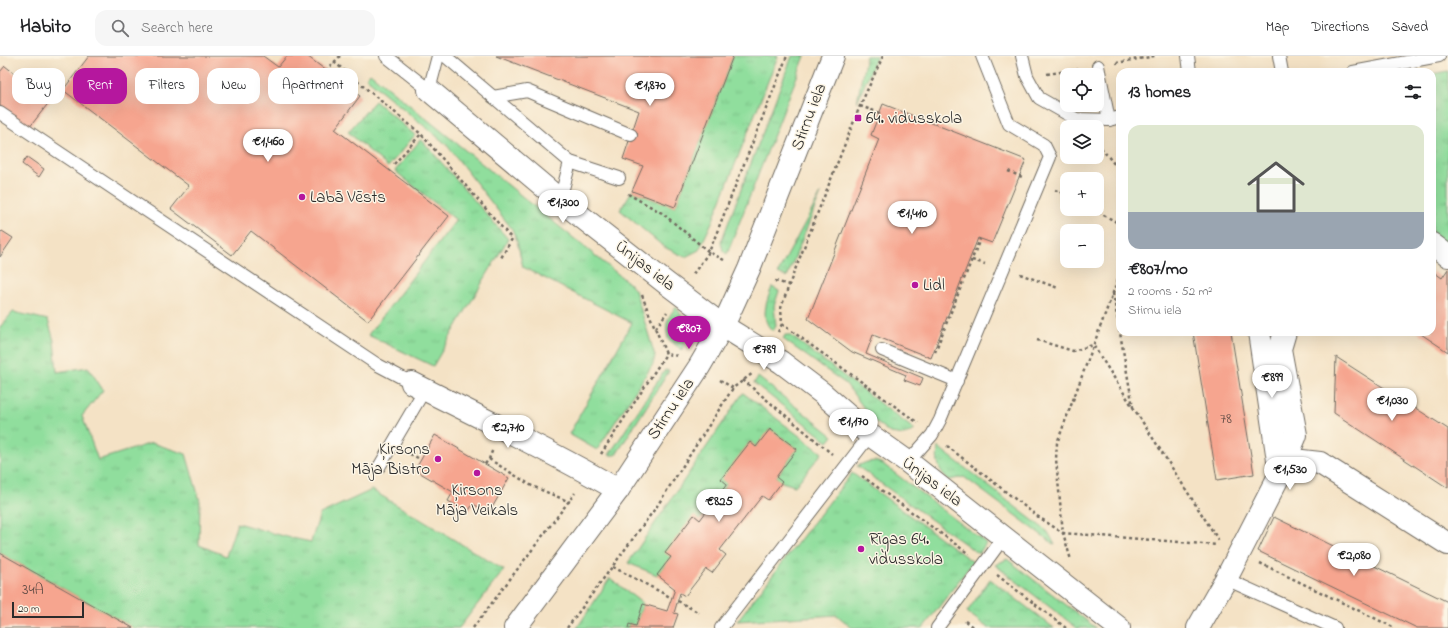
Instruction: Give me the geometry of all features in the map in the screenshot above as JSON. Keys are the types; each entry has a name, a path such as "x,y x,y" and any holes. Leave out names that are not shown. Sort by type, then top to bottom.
{"street":[{"name":"Stirnu iela","path":"515,628 618,490 699,367 723,326 749,269 832,56"},
{"name":"Ūnijas iela","path":"429,90 560,200 723,326 781,362 822,393 870,435 908,462 1119,628"},
{"path":"1436,247 1448,256"},
{"path":"1260,336 1280,474"},
{"path":"1198,628 1226,580 1231,549 1280,474 1296,435 1280,350 1284,336"},
{"path":"418,386 562,458 618,490"},
{"path":"1280,474 1302,461 1320,463 1448,544"}],"lane":[{"name":"Ūnijas iela","path":"386,56 429,90"},
{"path":"429,90 438,56"},
{"path":"444,56 570,162 619,178"},
{"path":"908,462 932,435 940,420 1050,157 1044,146 1009,124 982,56"},
{"path":"1022,56 1027,76 1040,98 1076,119 1114,118 1098,66"},
{"path":"1188,56 1190,68"},
{"path":"1279,56 1281,68"},
{"path":"1366,68 1390,61 1439,56"},
{"path":"493,97 527,91 631,135"},
{"path":"0,113 378,365 418,386 379,467"},
{"path":"560,200 570,162"},
{"path":"882,350 956,381"},
{"path":"721,628 870,435"},
{"path":"937,628 1004,537"},
{"path":"1226,580 1335,628"}],"path":[{"path":"329,68 340,56"},
{"path":"691,278 694,270 709,252 787,56"},
{"path":"777,335 782,324 781,308 789,285 860,106 882,56"},
{"path":"334,62 421,134 512,239 501,258"},
{"path":"860,106 880,113"},
{"path":"394,164 421,134"},
{"path":"1104,152 1116,166"},
{"path":"619,178 620,193 630,195 662,214 709,252 724,260"},
{"path":"1104,215 1116,222"},
{"path":"941,374 947,360 934,355 980,239"},
{"path":"775,281 789,285"},
{"path":"1116,285 1058,443 1056,459 1063,533 1231,549"},
{"path":"640,291 649,316 656,328 666,354 678,356"},
{"path":"1113,293 1116,310"},
{"path":"656,328 668,310"},
{"path":"782,324 918,423 1037,516"},
{"path":"1120,336 1133,408"},
{"path":"1037,340 1073,351 1093,346"},
{"path":"1093,346 1221,544 1395,628"},
{"path":"567,628 657,506 733,388 756,370"},
{"path":"720,380 733,388"},
{"path":"743,380 831,454 984,565 1066,628"},
{"path":"918,423 921,418"},
{"path":"485,464 489,459 493,448"},
{"path":"410,454 418,458"},
{"path":"489,459 532,486 570,502"},
{"path":"613,567 672,598"},
{"path":"678,600 699,613"},
{"path":"570,628 572,622"}],"green space":[{"path":"733,56 778,56 713,220 699,250 685,257 664,247 620,210 632,191 675,207"},
{"path":"792,56 805,56 727,254 723,251 721,242"},
{"path":"866,56 877,56 857,102"},
{"path":"1448,71 1448,248 1436,240 1436,73"},
{"path":"370,73 629,283 635,290 655,356 653,364 597,450 569,434 632,323 523,267 517,241 512,229 446,144 366,78"},
{"path":"375,101 415,135 388,167 348,132"},
{"path":"421,139 508,239 433,366 368,335 456,220 395,171"},
{"path":"821,193 787,277 778,273"},
{"path":"772,287 779,291 774,306 776,326 773,331 766,321 765,316 766,304"},
{"path":"676,307 682,317 685,327 685,338 682,350 668,339 667,334 667,322"},
{"path":"13,312 48,320 54,341 57,372 88,367 103,390 82,416 98,460 152,443 186,454 200,501 199,545 226,556 237,523 311,542 320,514 372,490 504,570 459,628 133,628 0,553 0,327"},
{"path":"785,335 790,335 915,430 904,435 890,433 872,419 846,384 783,339"},
{"path":"665,370 669,371 616,455 609,455"},
{"path":"758,377 833,436 828,442 754,383"},
{"path":"743,393 822,453 795,486 782,482 776,477 797,449 770,429 756,447 750,442 722,479 727,484 700,520 694,516 671,557 657,575 628,563"},
{"path":"938,447 1048,532 1055,545 964,477 949,480 940,469 937,457"},
{"path":"875,461 883,464 986,543 979,554 857,466"},
{"name":"Rīgas 64. vidusskola","path":"852,473 973,562 923,628 852,628 837,615 737,621"},
{"path":"1007,559 1096,628 1077,628 995,565"},
{"path":"610,578 643,604 636,626 629,624 628,628 577,628"},
{"path":"990,579 1054,628 988,628 967,612"}],"building":[{"name":"Labā Vēsts","path":"89,56 263,56 278,67 287,56 307,56 323,68 268,68 268,104 354,104 335,129 449,216 368,321 251,231 232,255 171,209 189,186 81,104 127,104 127,68 80,68"},
{"path":"496,56 733,56 675,207 632,191 643,166 623,159 639,111"},
{"path":"5,66 12,71 12,104 48,104 29,128 0,106 0,72"},
{"name":"Labā Vēsts","path":"73,77 73,98 65,92 65,87"},
{"path":"883,104 1026,160 992,243 978,238 931,358 873,335 866,354 923,378 920,386 904,380 906,375 852,352 808,319 879,139 871,135"},
{"path":"27,157 44,169 39,177 22,164"},
{"path":"2,231 13,238 0,257 0,233"},
{"path":"1448,269 1448,352 1424,336 1436,336 1436,274 1442,278"},
{"path":"1194,336 1232,336 1254,474 1217,480"},
{"path":"1336,357 1448,429 1448,488 1334,413"},
{"path":"770,429 797,449 776,477 782,482 768,500 762,496 720,550 726,555 712,573 706,569 685,596 680,593 674,613 678,614 673,628 628,628 629,624 636,626 643,604 667,611 675,589 657,575 671,557 665,553 694,515 700,520 727,484 721,479 750,442 756,447"},
{"path":"435,435 509,478 489,513 473,504 468,512 448,501 453,492 415,470"},
{"path":"1274,517 1448,602 1448,628 1417,628 1258,551"},
{"path":"0,553 133,628 0,628"}],"place":[{"name":"64. vidusskola","path":"858,118"},
{"name":"Labā Vēsts","path":"302,197"},
{"name":"Lidl","path":"915,285"},
{"name":"Ķirsons Māja Bistro","path":"438,459"},
{"name":"Ķirsons Māja Veikals","path":"477,473"},
{"name":"Rīgas 64. vidusskola","path":"861,549"}]}
